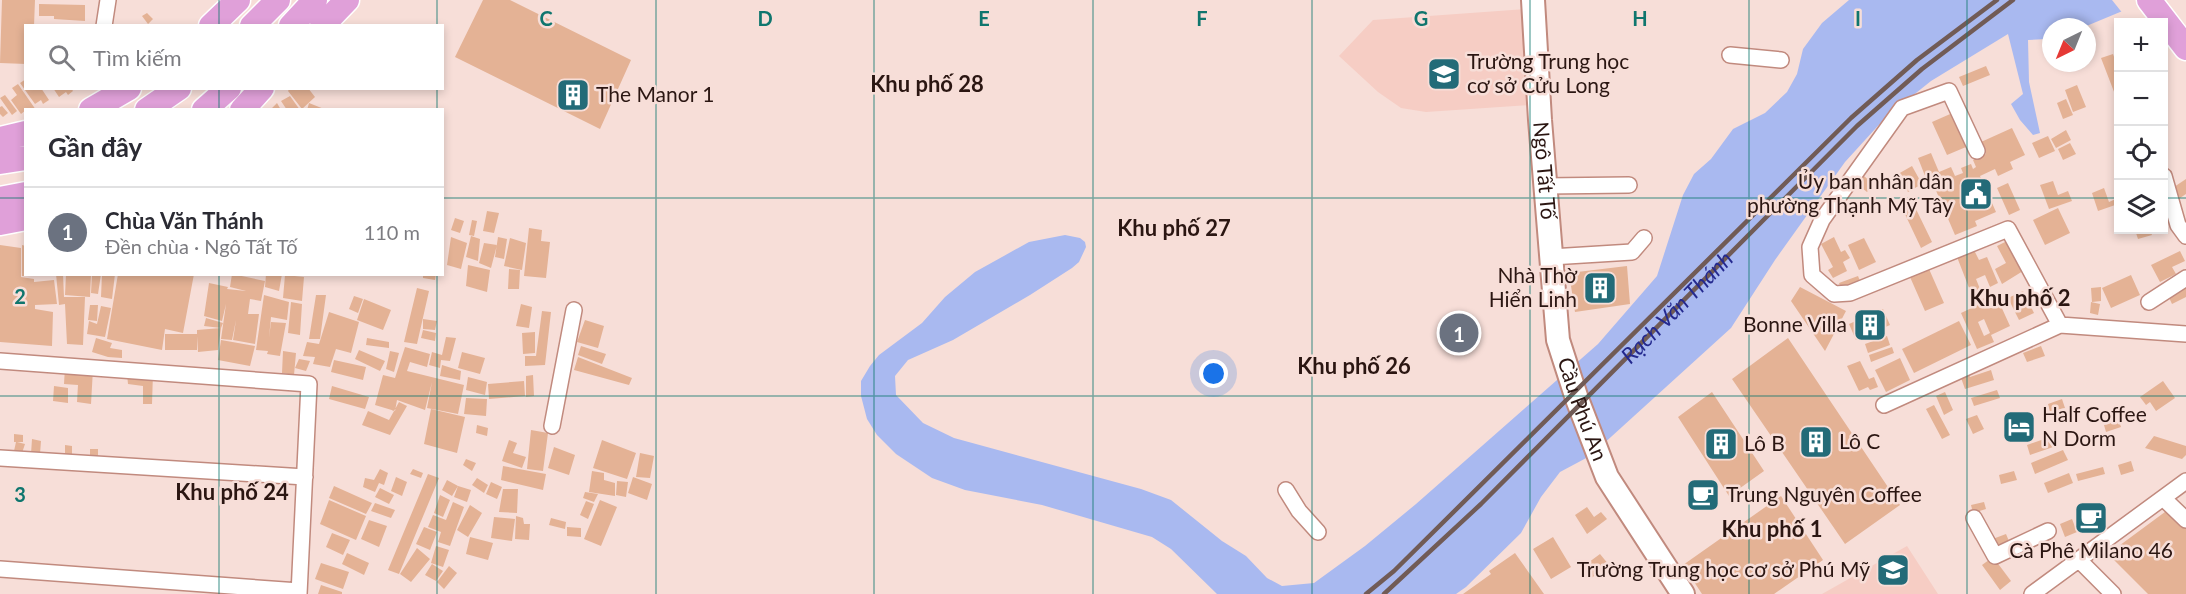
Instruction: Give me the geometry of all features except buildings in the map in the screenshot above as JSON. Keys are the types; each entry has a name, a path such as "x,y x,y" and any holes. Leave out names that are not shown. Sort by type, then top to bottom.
{"main road":[{"path":"213,24 238,0"},
{"path":"254,24 278,0"},
{"path":"293,24 315,0"},
{"path":"324,24 347,0"},
{"path":"2149,0 2186,48"},
{"path":"150,108 176,90"},
{"path":"206,108 227,90"},
{"path":"244,108 260,90"},
{"path":"94,108 117,92"},
{"path":"0,139 24,133"},
{"path":"0,162 24,158"},
{"path":"0,199 24,194"},
{"path":"0,223 24,218"}],"street":[{"path":"104,24 108,0"},
{"name":"Ngô Tất Tố","path":"1533,0 1558,340"},
{"path":"1730,55 1781,60"},
{"path":"1977,151 1949,91 1902,108 1822,220 1810,247 1812,275 1834,294 1850,293 2008,229 2060,325"},
{"path":"2164,180 2178,225 2186,236"},
{"path":"1545,186 1629,185"},
{"path":"1551,257 1632,252 1644,238"},
{"path":"2149,302 2186,278"},
{"path":"552,426 574,310"},
{"path":"1884,405 2060,325 2186,334"},
{"name":"Cầu Phú An","path":"1558,340 1577,399 1607,477 1683,594"},
{"path":"0,361 309,384 299,593 0,569"},
{"path":"0,458 305,477"},
{"path":"2032,594 2186,481"},
{"path":"1286,490 1299,511 1318,532"},
{"path":"2163,498 2186,520"},
{"path":"1974,518 1995,556 2048,531"},
{"path":"2079,560 2113,594"}],"shaded area":[{"name":"Trường Trung học cơ sở Cửu Long","path":"1526,9 1531,105 1426,112 1401,108 1378,92 1339,56 1373,20"},
{"name":"Trường Trung học cơ sở Phú Mỹ","path":"1907,546 1938,594 1822,594"}],"water":[{"name":"Rạch Văn Thánh","path":"1849,0 2149,0 2096,22 2096,18 2042,18 2042,39 2028,40 2029,82 2040,133 2033,135 2020,120 2011,104 2023,94 2008,34 1931,81 1886,117 1845,162 1775,260 1731,328 1590,456 1560,472 1541,497 1521,533 1456,594 1217,594 1171,549 1152,537 1042,505 965,490 932,478 896,454 877,435 867,419 861,396 861,381 870,366 879,355 922,323 945,297 975,272 1029,242 1065,235 1080,238 1085,242 1086,247 1079,262 1072,268 953,340 908,360 895,376 896,395 923,423 954,438 1141,489 1171,500 1222,541 1246,556 1267,578 1282,586 1314,583 1365,546 1416,504 1598,344 1657,276 1683,195 1694,174 1711,159 1733,129 1765,113 1787,92 1797,74 1803,49 1822,23"}],"pier":[{"path":"2112,0 2152,0 2151,3 2124,15"}],"railway":[{"path":"1366,594 1394,571 1851,118 1917,60 1997,0"},
{"path":"1384,594 1481,504 1857,126 1922,69 2013,0"}],"place":[{"name":"Trường Trung học cơ sở Cửu Long","path":"1444,74"},
{"name":"The Manor 1","path":"573,95"},
{"name":"Ủy ban nhân dân phường Thạnh Mỹ Tây","path":"1976,194"},
{"name":"Nhà Thờ Hiển Linh","path":"1600,288"},
{"name":"Bonne Villa","path":"1870,325"},
{"name":"Chùa Văn Thánh","path":"1459,333"},
{"name":"Half Coffee N Dorm","path":"2019,427"},
{"name":"Lô C","path":"1816,442"},
{"name":"Lô B","path":"1721,444"},
{"name":"Trung Nguyên Coffee","path":"1703,495"},
{"name":"Cà Phê Milano 46","path":"2091,518"},
{"name":"Trường Trung học cơ sở Phú Mỹ","path":"1893,570"}],"district":[{"name":"Khu phố 28","path":"927,84"},
{"name":"Khu phố 27","path":"1174,228"},
{"name":"Khu phố 2","path":"2020,298"},
{"name":"Khu phố 26","path":"1354,366"},
{"name":"Khu phố 24","path":"232,492"},
{"name":"Khu phố 1","path":"1772,529"}]}
